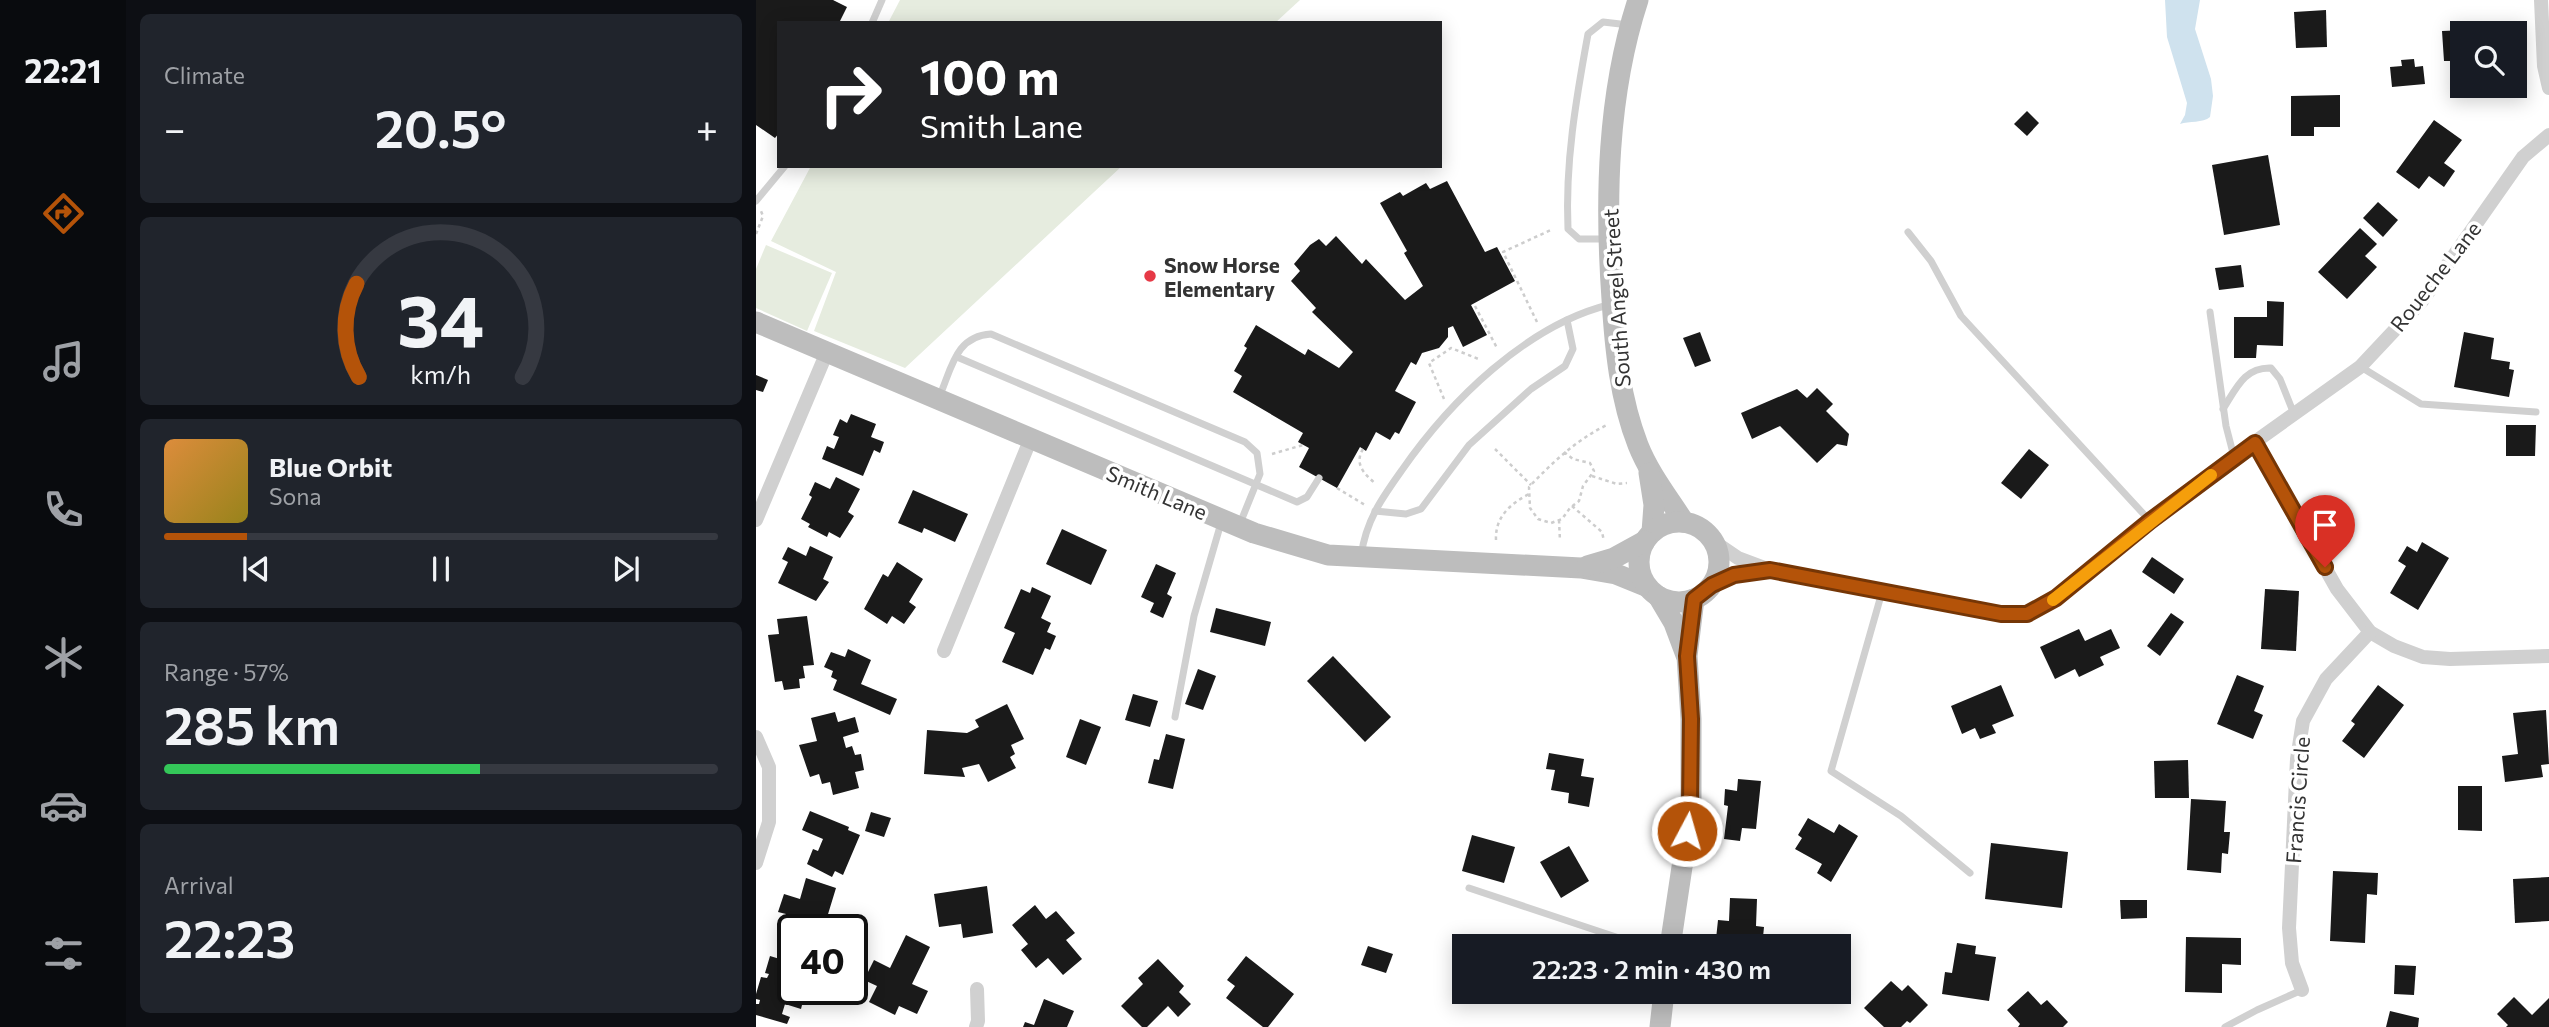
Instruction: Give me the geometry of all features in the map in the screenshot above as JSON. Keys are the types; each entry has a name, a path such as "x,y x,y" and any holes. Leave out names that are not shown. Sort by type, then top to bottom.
{"street":[{"name":"South Angel Street","path":"1638,0 1630,25 1612,126 1608,239 1612,304 1623,394 1638,444 1649,467 1684,522"},
{"path":"2541,0 2544,66 2549,88"},
{"name":"Roueche Lane","path":"1882,592 2001,614 2027,614 2056,598 2234,457 2360,367 2421,301 2523,157 2549,135"},
{"name":"Smith Lane","path":"756,322 1230,523 1328,555 1581,568 1616,574 1653,591"},
{"path":"756,520 827,352"},
{"path":"944,651 1031,438"},
{"path":"2255,443 2337,589 2370,632 2394,646 2423,657 2450,659 2549,656"},
{"name":"South Angel Street","path":"1648,537 1654,505 1649,467"},
{"path":"1687,656 1674,623 1641,576 1639,563 1648,537 1673,522 1684,522 1705,532 1713,541 1738,558 1770,570 1882,592"},
{"name":"Smith Lane","path":"1581,568 1614,558 1648,537"},
{"path":"1712,585 1719,563 1713,541"},
{"path":"1653,591 1670,601 1683,602 1694,599 1712,585 1734,575 1770,570"},
{"path":"1672,934 1690,807 1691,719 1687,656 1694,599"},
{"name":"Francis Circle","path":"2302,990 2292,963 2289,928 2297,758 2303,721 2326,679 2370,632"},
{"path":"756,737 769,767 769,822 756,863"},
{"path":"976,1027 977,989"},
{"path":"1660,1027 1663,1004"}],"lane":[{"path":"873,21 882,0"},
{"path":"1608,239 1579,239 1568,229 1567,201 1572,128 1588,34 1603,22 1630,25"},
{"path":"756,201 783,168"},
{"path":"1908,232 1931,261 1961,316 2150,521"},
{"path":"1361,556 1364,534 1375,511 1425,437 1459,400 1502,362 1567,320 1583,311 1612,304"},
{"path":"2210,312 2223,409 2234,457"},
{"path":"1375,511 1406,514 1421,509 1469,445 1531,388 1565,366 1573,349 1567,320"},
{"path":"938,399 963,343 977,335 991,334 1245,442 1257,453 1261,474 1230,523 1194,616 1175,716"},
{"path":"957,357 1297,502 1307,497 1319,478"},
{"path":"2360,367 2421,404 2536,412"},
{"path":"2223,409 2244,377 2260,368 2271,368 2280,379 2294,415"},
{"path":"1882,592 1831,771 1901,816 1970,873"},
{"path":"1469,888 1607,934"},
{"path":"2225,1027 2302,990"}],"path":[{"path":"756,201 763,216 756,234"},
{"path":"1538,323 1503,252 1553,229"},
{"path":"1475,306 1497,348"},
{"path":"1444,399 1429,363 1451,348 1481,360"},
{"path":"1564,452 1573,459 1590,463 1594,471 1583,486 1579,501 1559,520 1551,523 1538,519 1530,508 1531,485 1564,452 1587,434 1607,425"},
{"path":"1272,454 1303,445"},
{"path":"1363,449 1359,456 1360,466 1364,474 1376,484"},
{"path":"1495,449 1531,485"},
{"path":"1592,476 1617,484 1627,483"},
{"path":"1337,488 1365,505"},
{"path":"1496,540 1495,528 1502,515 1512,503 1529,494"},
{"path":"1572,506 1602,532 1604,541"},
{"path":"1559,520 1560,541"}],"shaded area":[{"path":"900,0 1300,0 1277,21 889,21"},
{"path":"810,168 1120,168 905,368 814,331 836,272 771,241"},
{"path":"766,245 832,273 807,331 756,308 756,269"}],"water":[{"path":"2165,0 2200,0 2195,29 2211,79 2213,96 2210,117 2204,120 2180,124 2187,103 2167,37"}],"building":[{"path":"756,0 833,0 847,7 840,21 777,21 777,136 775,138 756,125"},
{"path":"2326,10 2327,47 2296,48 2294,12"},
{"path":"2442,31 2450,31 2450,61 2444,61"},
{"path":"2414,59 2415,67 2423,66 2425,84 2392,87 2390,67 2402,66 2401,60"},
{"path":"2340,95 2340,127 2314,127 2314,136 2291,136 2291,96"},
{"path":"2027,111 2039,123 2027,136 2014,124"},
{"path":"2434,120 2462,140 2444,163 2455,171 2444,187 2429,176 2419,189 2396,172"},
{"path":"2268,155 2280,225 2224,235 2212,165"},
{"name":"Snow Horse Elementary","path":"1447,181 1485,252 1497,247 1515,281 1471,305 1487,335 1463,347 1453,326 1448,328 1448,337 1439,348 1422,353 1416,365 1411,362 1395,391 1416,402 1399,434 1395,432 1390,440 1376,432 1366,451 1360,447 1337,488 1299,467 1309,448 1298,442 1303,433 1233,392 1242,376 1234,371 1256,325 1305,355 1308,349 1339,368 1353,352 1312,312 1316,308 1291,281 1300,271 1294,264 1310,245 1319,239 1326,246 1336,236 1362,264 1366,259 1405,300 1423,286 1380,203 1400,192 1403,196 1426,183 1430,189"},
{"path":"2378,202 2398,220 2383,237 2363,218"},
{"path":"2360,228 2377,244 2365,256 2377,267 2347,299 2318,272"},
{"path":"2241,265 2244,287 2219,290 2215,268"},
{"path":"2267,301 2284,302 2283,346 2257,345 2256,358 2234,358 2234,317 2267,317"},
{"path":"1700,332 1711,361 1695,367 1683,338"},
{"path":"2464,332 2494,338 2491,359 2510,362 2509,369 2514,370 2509,397 2454,387"},
{"path":"756,375 768,380 763,392 756,390"},
{"path":"1817,388 1833,404 1826,411 1849,434 1847,446 1837,444 1817,463 1780,426 1752,439 1741,413 1797,389 1807,398"},
{"path":"851,414 876,424 871,437 884,442 880,453 874,450 863,476 822,459 827,446 834,449 839,437 833,435 840,419 847,423"},
{"path":"2506,425 2536,425 2535,456 2506,456"},
{"path":"2029,449 2049,465 2021,499 2001,483"},
{"path":"836,477 860,489 848,512 854,516 840,538 829,532 827,537 808,527 810,524 801,519 812,497 809,495 815,482 830,489"},
{"path":"913,490 968,514 955,542 924,528 922,533 898,523"},
{"path":"1062,529 1107,550 1091,585 1046,564"},
{"path":"2422,542 2449,558 2418,610 2390,593 2406,566 2398,561 2407,546 2417,552"},
{"path":"810,546 833,557 823,579 829,582 816,601 778,583 788,562 782,559 788,547 806,556"},
{"path":"2152,557 2184,579 2174,594 2142,572"},
{"path":"897,562 923,579 909,602 916,607 904,624 892,616 887,624 864,609 883,574 888,577"},
{"path":"1156,564 1176,573 1167,594 1172,597 1163,618 1150,612 1154,603 1141,597"},
{"path":"1032,587 1051,596 1041,618 1051,623 1047,632 1056,636 1050,650 1045,648 1033,675 1002,662 1015,633 1004,628 1021,589 1030,593"},
{"path":"2265,589 2299,591 2296,651 2261,649"},
{"path":"1216,608 1271,622 1265,646 1210,632"},
{"path":"2171,613 2184,622 2160,656 2147,646"},
{"path":"807,616 814,665 803,666 805,678 799,679 800,688 784,690 782,681 775,682 768,635 779,634 777,619"},
{"path":"2079,629 2085,641 2111,629 2120,648 2100,657 2104,665 2079,677 2075,669 2055,679 2040,647"},
{"path":"848,649 871,660 861,684 897,699 890,715 833,690 837,680 831,677 833,671 824,667 831,652 845,657"},
{"path":"1333,656 1391,717 1365,742 1307,681"},
{"path":"1198,669 1216,676 1203,710 1185,704"},
{"path":"2237,675 2264,686 2254,711 2263,715 2253,739 2217,724"},
{"path":"2001,685 2014,716 1992,725 1996,733 1980,739 1975,728 1962,734 1951,706"},
{"path":"2378,685 2404,705 2364,758 2342,741 2355,724 2351,721"},
{"path":"1133,694 1158,701 1150,727 1125,720"},
{"path":"1007,704 1024,739 1011,745 1015,754 1010,757 1016,768 988,782 979,764 962,768 965,777 924,774 927,730 967,733 979,727 975,720"},
{"path":"2546,710 2549,764 2541,765 2543,777 2505,782 2502,756 2518,754 2513,713"},
{"path":"835,712 838,722 855,717 859,732 843,737 846,748 852,746 855,755 861,754 864,770 855,772 859,788 833,795 830,782 822,784 819,774 810,777 799,745 817,741 811,718"},
{"path":"1080,719 1101,727 1086,765 1066,757"},
{"path":"1166,734 1185,739 1173,789 1148,783 1154,759 1159,760"},
{"path":"1549,753 1584,759 1581,776 1594,778 1589,807 1568,803 1569,793 1551,790 1555,770 1546,769"},
{"path":"2188,760 2189,798 2155,798 2154,761"},
{"path":"1738,779 1761,781 1756,829 1742,828 1740,841 1724,839 1728,806 1724,805 1725,789 1737,791"},
{"path":"2458,786 2482,786 2482,831 2458,830"},
{"path":"2191,799 2226,801 2224,832 2230,832 2228,854 2222,853 2221,873 2187,870"},
{"path":"810,811 849,827 848,830 860,835 843,875 835,871 832,877 807,864 813,849 818,851 823,839 802,830"},
{"path":"871,812 891,818 884,837 865,831"},
{"path":"1808,818 1834,833 1839,824 1858,836 1831,882 1817,873 1822,864 1795,849 1802,838 1798,835"},
{"path":"1472,835 1515,847 1504,883 1462,871"},
{"path":"1991,843 2068,852 2062,908 1985,899"},
{"path":"1569,846 1589,881 1561,898 1540,862"},
{"path":"2333,871 2378,873 2377,895 2367,894 2365,943 2330,941"},
{"path":"2549,877 2549,921 2515,923 2513,879"},
{"path":"806,878 836,888 828,914 778,912 784,894 800,899"},
{"path":"987,886 993,933 963,938 961,924 939,927 934,894"},
{"path":"1730,898 1757,899 1756,926 1764,927 1763,934 1717,934 1718,920 1729,921"},
{"path":"2120,900 2147,900 2147,918 2121,919"},
{"path":"1035,905 1046,919 1056,911 1075,933 1066,940 1082,959 1063,975 1048,958 1036,968 1021,950 1028,944 1012,925"},
{"path":"906,935 930,947 912,984 928,991 917,1014 899,1006 895,1015 869,1002 877,986 868,982 868,972 874,960 890,968"},
{"path":"2186,937 2241,938 2241,965 2222,964 2222,993 2185,992"},
{"path":"1957,943 1976,946 1975,954 1996,957 1989,1001 1942,994 1945,972 1952,973"},
{"path":"1368,946 1393,954 1386,973 1361,965"},
{"path":"770,956 777,958 777,1005 785,1005 782,1014 790,1017 787,1024 756,1015 756,1004 759,1004 760,1000 756,999 756,994 761,977 767,978 769,974 765,973"},
{"path":"1246,956 1294,994 1268,1027 1263,1027 1226,998 1235,986 1227,980"},
{"path":"1158,959 1184,986 1179,992 1191,1004 1178,1017 1168,1006 1147,1027 1142,1027 1121,1006 1143,984 1138,978"},
{"path":"2395,965 2416,966 2414,995 2394,994"},
{"path":"1891,981 1902,991 1908,985 1928,1005 1910,1023 1907,1021 1901,1027 1884,1027 1864,1008"},
{"path":"2028,991 2041,1005 2047,1000 2068,1022 2063,1027 2018,1027 2020,1024 2007,1010"},
{"path":"2514,997 2532,1015 2549,998 2549,1027 2506,1027 2508,1025 2497,1014"},
{"path":"1044,999 1074,1011 1067,1027 1023,1027 1025,1022 1034,1025"},
{"path":"2390,1011 2419,1018 2418,1027 2386,1027"}],"slow traffic":[{"path":"2053,600 2211,475"}],"place":[{"name":"Snow Horse Elementary","path":"1150,276"}],"route":[{"path":"1687,831 1690,807 1691,719 1687,656 1694,599 1712,585 1734,575 1770,570 2001,614 2027,614 2056,598 2150,521 2255,443 2325,567"}]}
